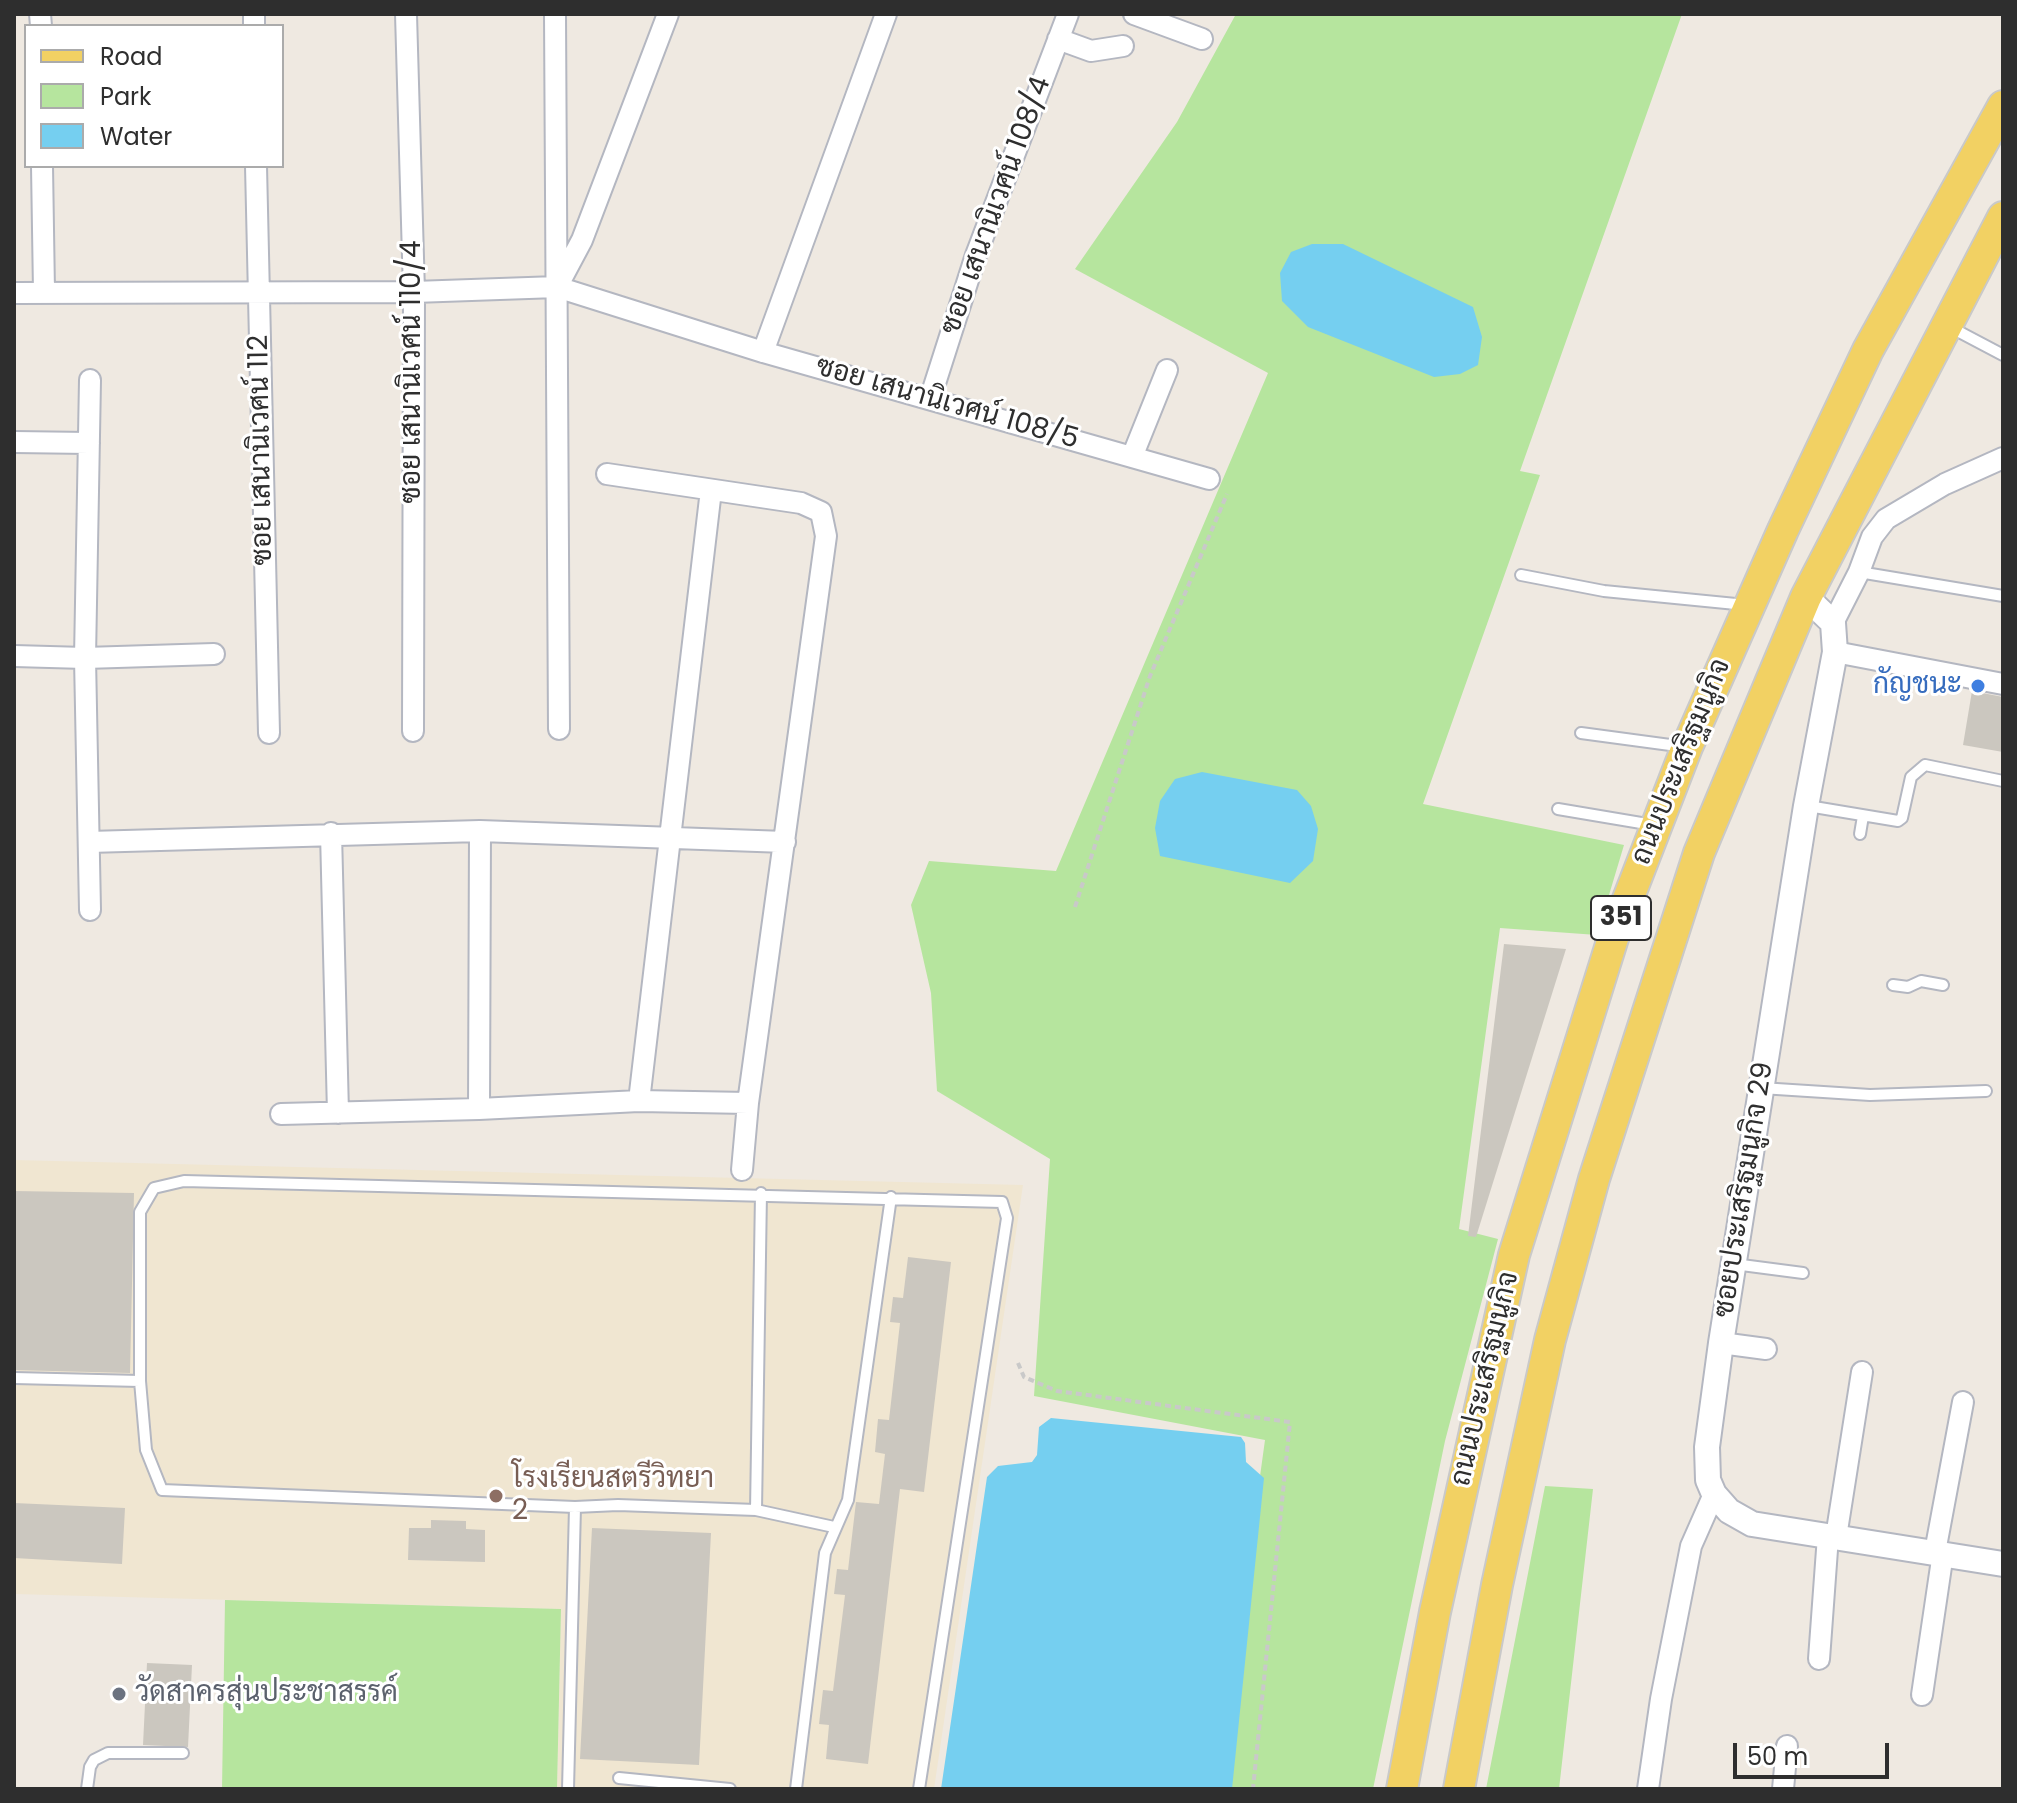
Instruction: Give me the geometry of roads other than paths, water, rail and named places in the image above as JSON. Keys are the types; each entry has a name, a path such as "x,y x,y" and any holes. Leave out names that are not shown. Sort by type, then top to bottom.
{"main road":[{"name":"ถนนประเสริฐมนูกิจ","path":"1402,1789 1435,1612 1514,1255 1588,1014 1655,825 1748,605 1868,350 2003,106"},
{"name":"ถนนประเสริฐมนูกิจ","path":"1459,1789 1521,1466 1550,1340 1594,1179 1699,853 1806,597 2003,217"}],"street":[{"name":"ซอย เสนานิเวศน์ 110/4","path":"406,14 414,292 413,731"},
{"path":"555,14 559,729"},
{"path":"557,287 582,240 668,14"},
{"path":"763,352 886,14"},
{"name":"ซอย เสนานิเวศน์ 108/4","path":"930,399 976,255 1068,14"},
{"path":"1134,14 1202,39"},
{"path":"1058,39 1091,51 1123,46"},
{"path":"42,168 44,292"},
{"name":"ซอย เสนานิเวศน์ 112","path":"256,168 269,733"},
{"name":"ซอย เสนานิเวศน์ 108/5","path":"14,293 414,292 557,287 763,352 1209,479"},
{"path":"1132,457 1167,370"},
{"path":"90,380 85,658 90,910"},
{"path":"14,442 89,443"},
{"path":"1806,597 1833,623 1859,572 1872,537 1886,519 1945,484 2003,458"},
{"path":"607,474 801,503 821,512 826,536 748,1103 742,1170"},
{"path":"639,1101 711,490"},
{"name":"ซอยประเสริฐมนูกิจ 29","path":"1714,1494 1708,1480 1707,1447 1721,1343 1806,806 1835,652 1833,623"},
{"path":"1835,652 2003,684"},
{"path":"14,656 85,658 214,654"},
{"path":"89,842 480,831 785,842"},
{"path":"479,1109 480,831"},
{"path":"331,833 338,1113"},
{"path":"281,1114 639,1101 748,1103"},
{"path":"1721,1343 1766,1349"},
{"path":"1819,1659 1832,1536 1862,1372"},
{"path":"1922,1695 1939,1553 1963,1402"},
{"path":"1648,1789 1661,1699 1691,1546 1714,1494 1729,1511 1752,1524 2003,1564"},
{"path":"1783,1789 1787,1746"}],"lane":[{"path":"1945,324 2003,356"},
{"path":"1859,572 2003,596"},
{"path":"1521,575 1604,591 1748,605"},
{"path":"1581,733 1687,747"},
{"path":"1806,806 1898,821 1903,814 1911,777 1925,765 2003,781"},
{"path":"1558,809 1655,825"},
{"path":"1860,834 1863,816"},
{"path":"1893,985 1908,987 1921,981 1943,985"},
{"path":"1761,1088 1870,1095 1986,1091"},
{"path":"834,1527 756,1510 633,1505 575,1507 162,1490 146,1450 140,1381 140,1212 154,1188 184,1181 995,1199 1002,1202 1007,1211 951,1598 919,1789"},
{"path":"756,1510 761,1193"},
{"path":"796,1789 825,1553 848,1500 891,1197"},
{"path":"1734,1264 1803,1273"},
{"path":"14,1378 140,1381"},
{"path":"568,1789 575,1507"},
{"path":"87,1789 94,1760 108,1753 183,1753"},
{"path":"619,1778 730,1789"}],"water":[{"path":"1312,244 1343,244 1473,307 1482,337 1478,365 1460,374 1434,377 1308,327 1282,301 1280,273 1291,252"},
{"path":"1202,772 1297,790 1311,806 1318,829 1313,861 1290,883 1160,856 1155,828 1160,801 1175,779"},
{"path":"1051,1418 1241,1437 1245,1443 1246,1462 1264,1478 1232,1789 941,1789 987,1477 998,1466 1032,1462 1037,1455 1039,1427"}],"place":[{"name":"กัญชนะ","path":"1978,686"},
{"name":"โรงเรียนสตรีวิทยา 2","path":"496,1496"},
{"name":"วัดสาครสุ่นประชาสรรค์","path":"119,1694"}]}
